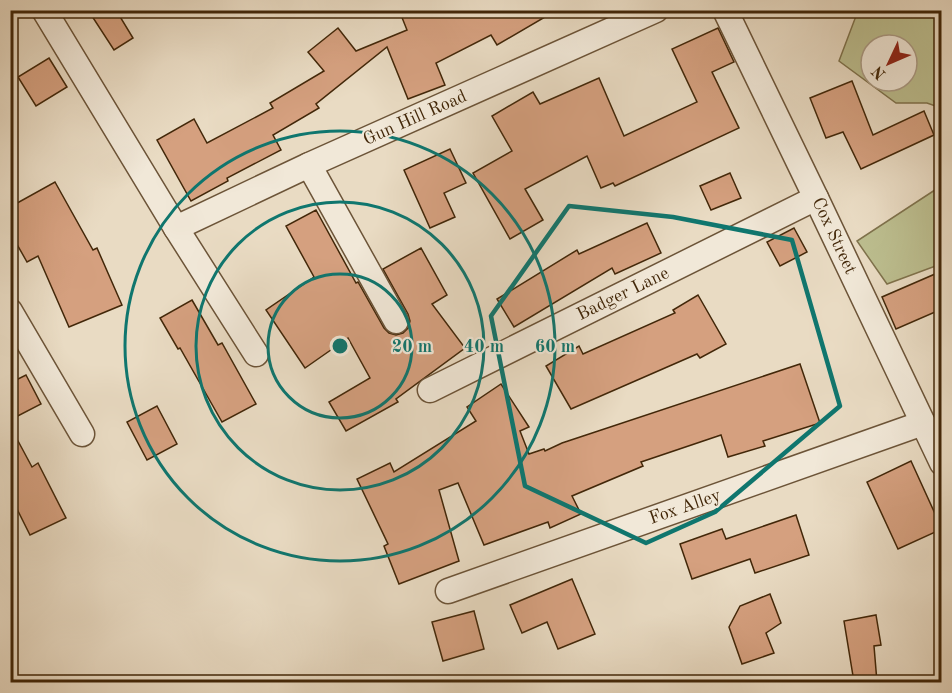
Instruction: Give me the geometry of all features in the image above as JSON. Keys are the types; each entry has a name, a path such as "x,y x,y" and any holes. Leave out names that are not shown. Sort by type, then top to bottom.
{"street":[{"path":"44,10 176,228 256,354"},
{"name":"Gun Hill Road","path":"176,228 309,165 656,10"},
{"name":"Cox Street","path":"724,10 942,463"},
{"path":"309,165 396,321"},
{"name":"Badger Lane","path":"430,390 816,198"},
{"path":"10,311 82,434"},
{"name":"Fox Alley","path":"448,591 923,423"}],"highlighted area":[{"path":"569,206 673,217 792,240 840,406 715,512 646,543 525,486 491,316"}],"green space":[{"path":"855,11 941,11 941,108 927,103 896,103 882,93 919,93 919,33 859,33 859,76 839,61 856,16"},
{"path":"941,186 941,264 887,284 857,241"}],"building":[{"path":"88,10 116,10 133,38 114,50"},
{"path":"399,10 557,10 497,45 491,35 436,63 445,85 408,99 387,47 316,104 319,108 273,135 281,150 227,178 228,181 191,201 157,140 194,119 207,143 273,108 270,103 324,71 308,52 338,28 356,51 407,30"},
{"path":"718,28 734,62 712,72 739,128 615,186 613,183 601,188 587,156 525,189 543,220 510,239 473,173 512,151 492,116 533,92 540,104 599,78 624,136 697,102 672,49"},
{"path":"49,58 67,87 36,106 18,77"},
{"path":"852,81 873,135 924,111 934,135 861,169 843,132 826,138 810,98"},
{"path":"450,149 466,183 444,193 455,217 430,228 404,170"},
{"path":"730,173 741,198 711,210 700,186"},
{"path":"55,182 93,250 97,248 122,305 69,327 38,256 27,262 10,232 10,207"},
{"path":"316,210 356,283 358,282 389,333 396,335 403,333 410,321 383,269 421,248 447,295 432,304 465,348 396,399 398,402 346,431 329,402 370,378 348,338 305,368 266,310 314,277 286,226"},
{"path":"647,223 661,253 615,274 612,268 514,327 497,299 577,250 579,254"},
{"path":"794,228 807,252 780,266 767,242"},
{"path":"942,271 942,309 896,329 882,297"},
{"path":"698,295 726,344 700,358 697,354 571,409 546,366 579,346 583,354 675,313 673,310"},
{"path":"192,300 218,345 222,343 256,404 222,422 180,348 178,349 160,318"},
{"path":"800,364 820,423 763,441 765,446 728,457 721,435 641,462 643,466 572,496 581,514 550,528 548,522 484,545 458,483 439,490 459,561 399,584 384,546 388,544 357,479 390,463 394,472 476,421 467,407 501,384 529,427 520,431 529,454 544,449 545,451 562,443"},
{"path":"26,375 41,404 10,420 10,383"},
{"path":"157,406 177,444 147,460 127,422"},
{"path":"10,426 32,467 38,463 66,518 30,535 10,495"},
{"path":"911,461 942,529 898,549 867,482"},
{"path":"796,515 809,555 755,573 750,559 692,579 680,544 722,529 726,539"},
{"path":"572,579 595,634 558,649 547,622 522,633 510,605"},
{"path":"770,594 781,623 766,633 774,653 742,664 729,627 740,606"},
{"path":"474,611 484,649 443,661 432,622"},
{"path":"876,615 881,645 874,646 877,682 854,682 844,621"}]}
